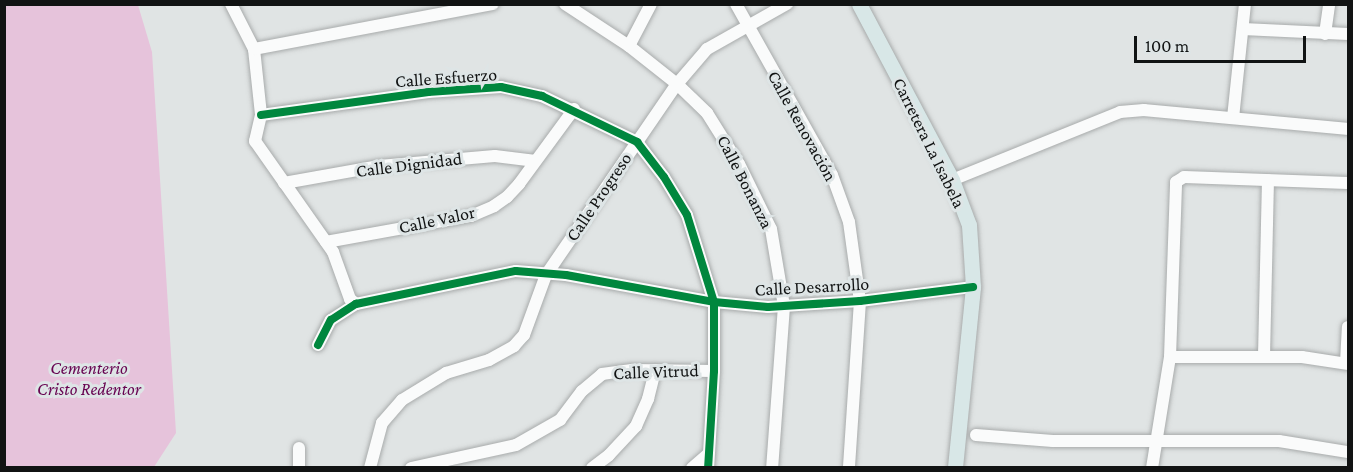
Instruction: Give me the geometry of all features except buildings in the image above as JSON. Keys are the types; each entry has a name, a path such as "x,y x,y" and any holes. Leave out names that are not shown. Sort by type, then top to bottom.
{"main road":[{"name":"Carretera La Isabela","path":"859,4 951,180 969,225 974,287 955,468"}],"street":[{"path":"231,4 254,49 261,115 255,141 327,242 333,252 350,300 356,304 331,320 318,345"},
{"path":"254,49 493,4"},
{"name":"Calle Bonanza","path":"566,4 629,46 677,84 707,113 739,164 771,229 784,306 772,468"},
{"path":"629,46 651,4"},
{"name":"Calle Renovación","path":"736,4 746,26 832,175 849,222 860,301 849,468"},
{"name":"Calle Progreso","path":"370,468 381,423 402,400 446,373 489,360 514,346 524,335 546,275 677,84 707,49 788,4"},
{"path":"1233,118 1245,4"},
{"path":"1325,34 1329,4"},
{"path":"1243,29 1348,34"},
{"name":"Calle Esfuerzo","path":"261,115 470,87 501,87 542,96 574,109 637,142 664,177 687,215 714,302 714,371 708,468"},
{"name":"Calle Valor","path":"327,242 471,216 494,206 507,197 574,109"},
{"path":"951,180 1120,112 1144,110 1348,129"},
{"name":"Calle Dignidad","path":"284,183 379,166 495,156 534,161"},
{"path":"1152,468 1170,357 1176,182 1184,177 1348,183"},
{"path":"1264,356 1268,180"},
{"name":"Calle Desarrollo","path":"356,304 516,271 566,275 714,302 784,306 860,301 974,287"},
{"path":"1170,357 1302,357 1347,364 1348,327"},
{"path":"592,468 609,455 636,426 648,399 654,370"},
{"name":"Calle Vitrud","path":"411,468 516,445 560,420 582,391 602,374 654,370 714,371"},
{"path":"976,435 1053,441 1158,439 1279,441 1348,452"},
{"path":"299,448 299,468"},
{"path":"692,468 708,454"}],"green space":[{"name":"Cementerio Cristo Redentor","path":"4,5 138,5 152,52 176,433 154,467 5,467"}],"cycle path":[{"path":"261,115 428,92 501,87 542,96 637,142 664,177 687,215 714,302 714,371 708,468"},
{"path":"318,345 331,320 356,304 516,271 566,275 714,302 768,307 860,301 973,287"}]}
